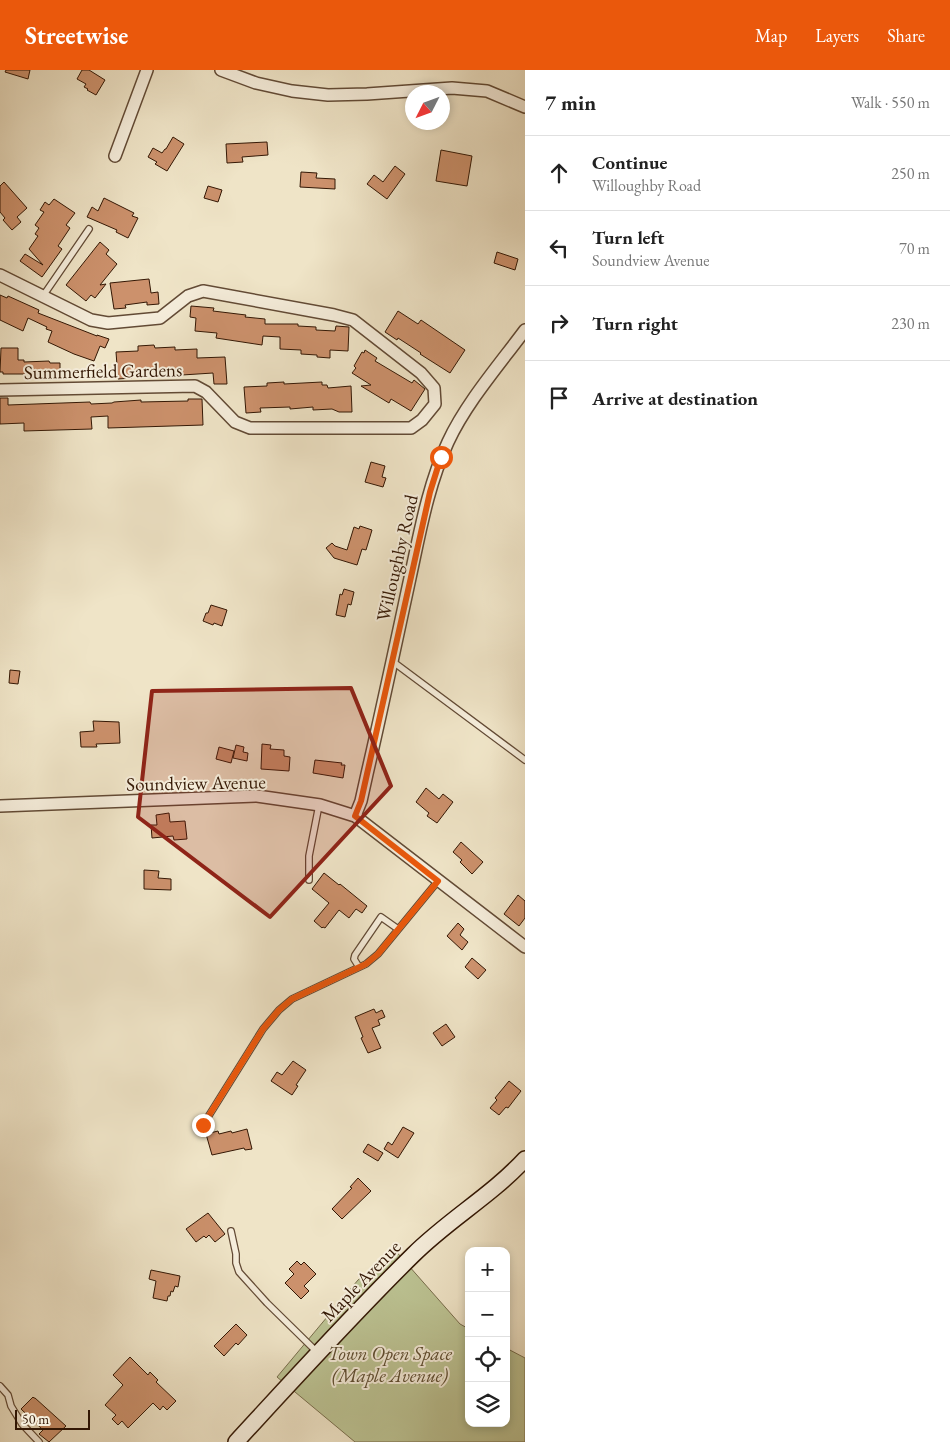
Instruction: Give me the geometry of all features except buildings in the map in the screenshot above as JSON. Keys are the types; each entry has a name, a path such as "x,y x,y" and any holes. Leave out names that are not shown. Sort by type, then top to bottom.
{"main road":[{"name":"Maple Avenue","path":"236,1442 318,1353 419,1249 437,1232 486,1195 525,1159"}],"street":[{"path":"115,156 146,70"},
{"path":"220,70 256,83 301,92 328,95 452,88 487,91 525,107"},
{"name":"Summerfield Gardens","path":"0,275 91,320 108,322 160,318 188,296 203,291 353,320 421,373 434,388 435,404 422,420 411,428 250,428 235,422 206,392 195,386 0,390"},
{"name":"Willoughby Road","path":"355,816 361,801 430,492 441,457 452,433 466,411 525,330"},
{"name":"Soundview Avenue","path":"0,806 257,796 319,805 355,816 525,948"}],"lane":[{"path":"43,296 89,229"},
{"path":"392,661 525,760"},
{"path":"309,880 309,856 319,805"},
{"path":"203,1125 263,1029 279,1010 292,999 366,964 378,954 438,881"},
{"path":"359,968 354,959 355,955 381,917 398,929"},
{"path":"231,1231 239,1272 318,1353"},
{"path":"0,1386 8,1395 11,1406 22,1424 39,1442"}],"highlighted area":[{"path":"351,688 391,786 270,917 138,817 152,691"}],"green space":[{"name":"Town Open Space (Maple Avenue)","path":"394,1249 460,1324 465,1327 465,1427 510,1427 510,1350 525,1358 525,1442 355,1442 277,1377 358,1280"}],"route":[{"path":"203,1125 263,1029 279,1010 292,999 366,964 378,954 438,881 355,816 361,801 430,492 441,457"}]}
